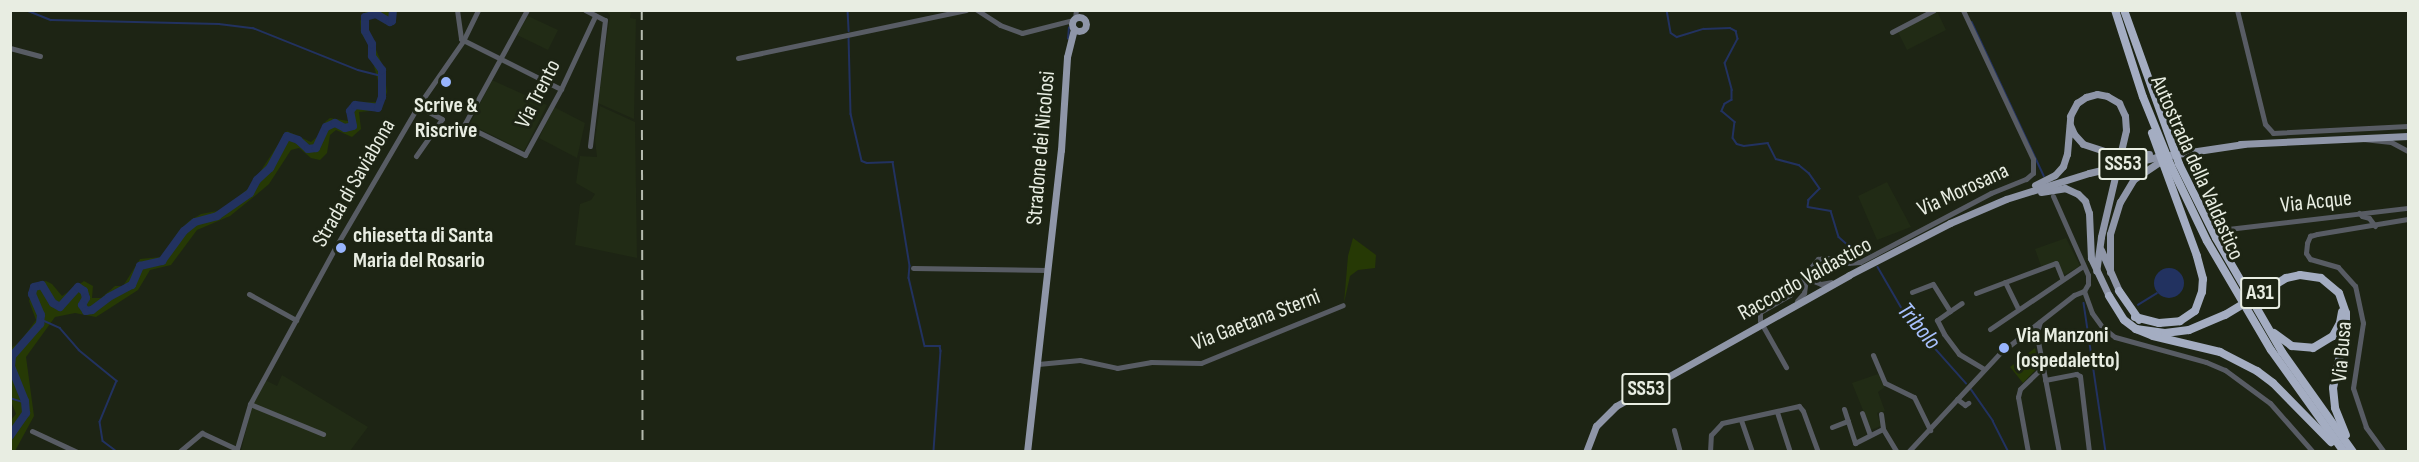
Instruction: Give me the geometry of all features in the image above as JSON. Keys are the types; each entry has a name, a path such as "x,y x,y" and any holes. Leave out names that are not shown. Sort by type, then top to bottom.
{"highway":[{"name":"Autostrada della Valdastico","path":"2115,10 2159,145 2175,164 2242,287 2282,352 2355,452"},
{"name":"Autostrada della Valdastico","path":"2124,10 2170,139 2175,164 2207,241 2244,307 2287,374 2344,452"},
{"name":"A31","path":"2135,317 2159,323 2180,321 2194,310 2202,292 2203,279 2175,164"},
{"name":"A31","path":"2136,329 2177,331 2206,325 2274,285 2293,277 2321,278 2332,285 2340,296 2346,312 2346,327 2333,380 2334,396 2340,424 2355,452"},
{"path":"2118,291 2135,317"},
{"path":"2109,296 2124,320 2136,329 2153,336 2220,352 2257,371 2307,416 2338,452"},
{"name":"A31","path":"2255,309 2284,341 2298,347 2313,348 2323,345 2338,329 2342,316 2340,296"},
{"name":"A31","path":"2135,317 2145,324 2177,331"}],"main road":[{"name":"Stradone dei Nicolosi","path":"1028,452 1048,270 1067,57 1074,29 1078,15 1086,23 1081,31 1074,29"},
{"path":"2006,199 2058,172 2067,154 2070,119 2075,106 2086,97 2097,94 2110,97 2121,106 2125,116 2120,153 2096,271"},
{"path":"2070,119 2070,128 2083,144 2120,153 2154,153"},
{"name":"SS53","path":"2006,199 2113,166 2174,154 2244,144 2409,136"},
{"path":"2178,149 2244,144"},
{"path":"2175,164 2244,144"},
{"path":"2110,273 2110,234 2120,202 2134,179 2158,162"},
{"path":"1987,207 2056,188 2078,194 2088,209 2089,251 2109,296"},
{"name":"Raccordo Valdastico","path":"1586,452 1595,427 1612,409 1875,261 2006,199"},
{"path":"2100,244 2103,260 2118,291"},
{"name":"Raccordo Valdastico","path":"1765,323 1903,247"}],"street":[{"path":"457,10 459,31 463,41 561,89"},
{"path":"418,106 463,41 478,10"},
{"path":"501,60 527,10"},
{"path":"585,10 605,20 590,146"},
{"path":"738,58 966,10"},
{"path":"977,10 1000,25 1022,33 1078,15"},
{"path":"1892,32 1934,10"},
{"name":"Via Morosana","path":"1810,267 1816,260 1823,258 1850,263 1862,261 1916,231 2033,174 2035,166 2033,159 1964,10"},
{"path":"2237,10 2265,124 2274,133 2409,126"},
{"name":"Via Trento","path":"501,60 464,125 525,155 561,89 595,16"},
{"path":"10,48 40,56"},
{"name":"Strada di Saviabona","path":"179,452 202,433 237,450 250,404 418,106 442,118 416,156"},
{"path":"2361,138 2368,141 2391,142 2409,151"},
{"path":"1908,452 1984,369 2074,295 2084,291 2089,280 2052,196"},
{"name":"Via Acque","path":"2228,229 2409,208"},
{"path":"2359,213 2369,218 2375,226"},
{"name":"Via Busa","path":"2384,452 2366,427 2353,388 2363,323 2355,286 2338,267 2310,259 2306,253 2310,236 2409,219"},
{"path":"1786,367 1760,311 1790,295 1796,281 1827,284 1875,261"},
{"path":"1976,293 2056,263 2062,278"},
{"path":"1990,329 2062,278 2083,266"},
{"path":"1810,267 1816,293"},
{"path":"1765,323 1801,298 1810,267"},
{"path":"913,268 1048,270"},
{"path":"1816,293 1857,274"},
{"path":"1805,282 1816,293"},
{"path":"2005,282 2018,309"},
{"path":"1912,292 1933,284 1950,311"},
{"path":"2084,291 2102,327 2115,337 2206,362 2231,374 2270,403 2313,452"},
{"path":"249,294 296,320"},
{"path":"1962,303 1937,320 1959,354 1984,369"},
{"name":"Via Gaetana Sterni","path":"1038,364 1080,360 1117,368 1151,362 1201,363 1343,305"},
{"path":"2034,337 2041,321"},
{"path":"2029,331 2038,346 2060,452"},
{"path":"2029,331 2034,337"},
{"path":"2016,341 2034,337"},
{"path":"1873,355 1885,383 1914,398 1930,430"},
{"path":"2028,452 2018,397 2020,389 2043,367"},
{"path":"2045,380 2076,374 2080,376 2089,452"},
{"path":"1957,399 1968,406"},
{"path":"250,404 323,434"},
{"path":"1710,452 1709,441 1718,426 1801,406 1818,452"},
{"path":"1844,410 1855,443 1883,429"},
{"path":"1777,412 1790,452"},
{"path":"1862,413 1870,435"},
{"path":"1881,414 1883,429 1897,452"},
{"path":"1741,420 1752,452"},
{"path":"1832,427 1848,421"},
{"path":"1674,430 1680,452"},
{"path":"32,431 77,452"}],"shaded area":[{"path":"606,11 631,11 630,18 636,19 634,119 598,103 610,15"},
{"path":"1937,11 1946,30 1907,50 1898,32"},
{"path":"528,16 558,30 548,50 517,35"},
{"path":"492,80 547,105 524,151 470,124"},
{"path":"600,106 635,122 637,258 575,245 580,204 591,200 595,194 576,183 580,156 597,157 595,140"},
{"path":"554,107 585,123 577,158 539,138"},
{"path":"1887,182 1911,227 1877,240 1858,196"},
{"path":"2066,238 2080,266 2066,274 2061,273 2057,264 2041,266 2035,249"},
{"path":"1878,374 1885,387 1878,392 1885,411 1877,413 1881,426 1871,430 1852,383"},
{"path":"282,375 368,427 350,451 241,452 251,408 265,380 277,386"}],"green space":[{"path":"366,11 397,11 395,21 387,25 375,17 368,17 367,28 384,69 387,92 381,110 359,112 361,129 352,137 336,130 330,135 327,153 320,160 311,158 299,148 291,150 269,184 230,216 197,230 171,265 150,270 138,290 96,317 75,313 55,317 26,357 34,416 15,451 11,451 11,420 16,414 11,401 11,348 20,342 36,320 29,301 34,285 46,281 52,284 62,296 84,281 93,286 92,298 101,298 115,286 123,286 140,259 161,257 168,251 178,232 189,221 201,214 222,210 250,187 287,131 311,142 330,118 348,121 349,109 353,103 378,102 380,97 378,81 368,44 361,33 360,21"},
{"path":"1353,238 1376,255 1375,268 1358,270 1350,276 1344,303 1348,256"},
{"path":"2035,348 2039,366 2023,383 2010,367"}],"water":[{"path":"2169,268 2180,272 2184,283 2180,294 2169,298 2158,294 2154,283 2158,272"}],"waterway":[{"path":"26,10 51,20 219,24 253,28 358,70 382,76"},
{"path":"10,436 26,413 25,401 11,366 12,356 40,324 41,315 32,294 34,287 42,285 53,303 60,307 78,287 84,291 86,298 82,305 86,311 92,310 109,297 132,285 140,266 162,261 184,231 195,222 217,216 250,193 257,180 270,168 287,136 298,140 308,149 316,148 326,127 335,123 345,128 353,126 350,111 355,105 378,108 382,97 382,70 372,56 372,44 365,31 365,17 376,14 390,22 393,10"},
{"path":"848,10 849,31"},
{"name":"Tribolo","path":"1667,10 1671,33 1677,37 1704,29 1730,28 1736,31 1738,39 1725,63 1732,90 1732,100 1725,104 1722,111 1735,122 1733,138 1737,144 1744,146 1768,143 1776,159 1799,165 1809,173 1820,189 1809,200 1808,207 1831,211 1839,237 1848,245 1870,253"},
{"path":"1972,22 2044,176"},
{"path":"1068,39 1069,28"},
{"path":"849,37 851,114 862,161 867,163 893,162 910,266 909,278 925,346 940,346 934,452"},
{"name":"Tribolo","path":"1878,267 1904,312 1921,327 1933,346 1966,383"},
{"path":"2138,305 2157,293"},
{"path":"2084,303 2106,452"},
{"path":"40,319 60,328 79,350 117,381 100,422 103,441 115,450"},
{"path":"2092,335 2098,331"},
{"name":"Tribolo","path":"1971,389 1993,421 2009,452"},
{"path":"10,398 26,403"}],"railway":[{"path":"642,10 643,452"}],"place":[{"name":"Scrive & Riscrive","path":"446,82"},
{"name":"chiesetta di Santa Maria del Rosario","path":"341,248"},
{"name":"Via Manzoni (ospedaletto)","path":"2004,348"}]}
